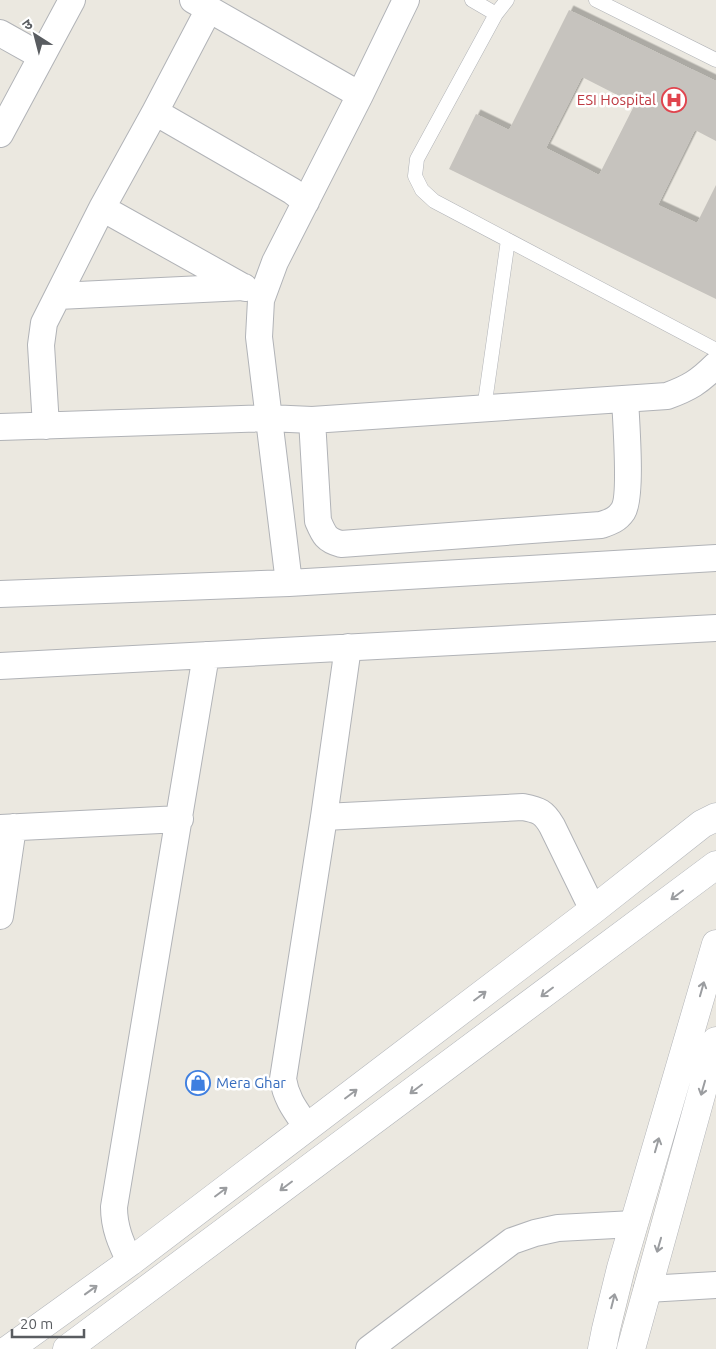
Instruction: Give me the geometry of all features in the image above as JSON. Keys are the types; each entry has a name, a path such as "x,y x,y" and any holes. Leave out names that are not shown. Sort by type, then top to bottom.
{"main road":[{"path":"9,1349 130,1262 593,910 702,824 716,817"},
{"path":"68,1349 716,866"},
{"path":"602,1349 634,1224 716,944"},
{"path":"631,1349 716,1041"}],"street":[{"path":"0,134 72,0"},
{"path":"289,583 252,294 275,262 406,0"},
{"path":"46,426 40,345 44,324 102,208 154,112 201,5 360,95"},
{"path":"0,33 41,56"},
{"path":"154,112 292,191 306,202"},
{"path":"102,208 252,294"},
{"path":"58,296 252,294"},
{"path":"0,427 268,418 312,420 667,396 687,388 703,378 716,365"},
{"path":"312,420 318,521 323,533 330,541 341,544 601,525 615,520 624,510 628,494 625,399"},
{"path":"0,594 289,583 716,558"},
{"path":"0,666 716,628"},
{"path":"307,1127 289,1100 283,1079 324,817 348,647"},
{"path":"130,1262 114,1221 114,1207 206,655"},
{"path":"324,817 535,809 546,815 593,910"},
{"path":"0,916 6,827 180,818"},
{"path":"369,1349 512,1241 558,1228 634,1224"},
{"path":"647,1289 716,1285"},
{"path":"400,1349 403,1323"}],"lane":[{"path":"472,0 496,14"},
{"path":"507,0 496,14 417,159 415,176 422,190 434,201 716,350"},
{"path":"596,0 611,3 715,58"},
{"path":"484,409 508,240"}],"building":[{"path":"569,10 716,81 716,141 695,130 658,205 697,223 716,185 716,299 449,169 476,114 509,130","holes":["582,77 635,104 599,175 546,148"]}],"place":[{"name":"ESI Hospital","path":"674,100"},
{"name":"Mera Ghar","path":"198,1083"}]}
